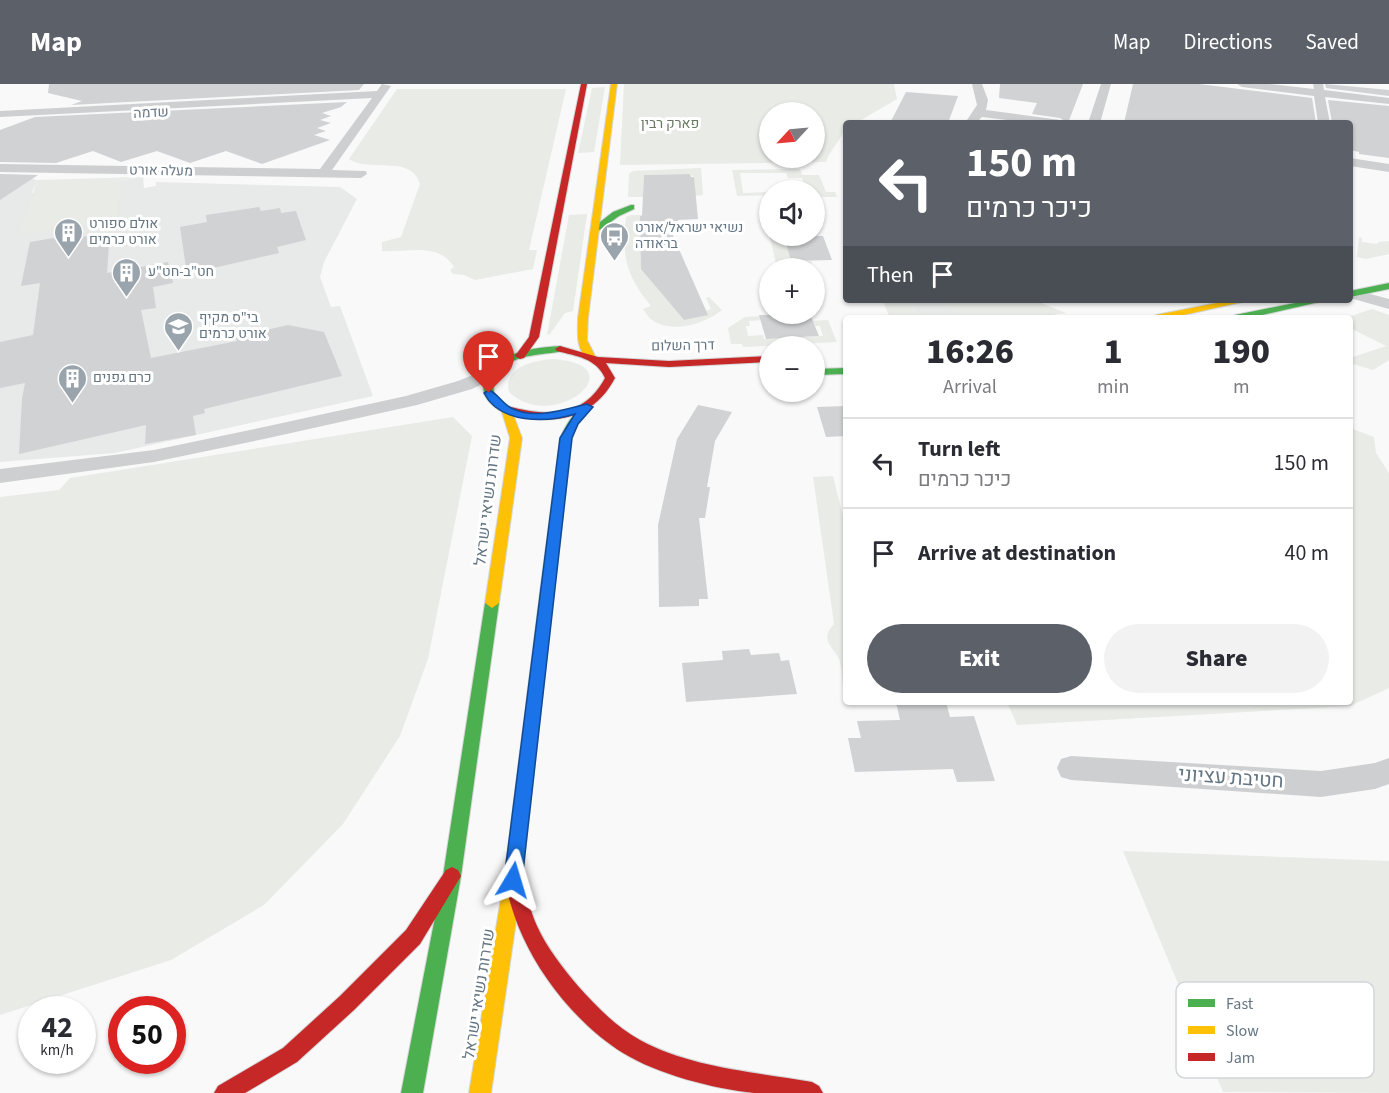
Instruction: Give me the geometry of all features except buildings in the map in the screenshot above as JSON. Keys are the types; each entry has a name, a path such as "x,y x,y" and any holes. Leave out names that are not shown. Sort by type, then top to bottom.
{"main road":[{"path":"495,371 520,356 534,337 584,84"},
{"path":"501,406 518,414 544,417 571,413 587,407 610,392 609,371 594,358 582,340 614,84"},
{"path":"596,229 616,214 631,207 600,195"},
{"path":"1353,294 1389,286"},
{"path":"1171,315 1231,303"},
{"path":"1250,315 1308,303"},
{"name":"דרך השלום","path":"520,356 534,351 560,350 594,358 669,363 759,359"},
{"name":"שדרות נשיאי ישראל","path":"412,1093 452,876 516,438 501,406 489,393 488,386 495,371"},
{"path":"825,372 843,371"},
{"name":"שדרות נשיאי ישראל","path":"480,1093 513,880 566,438 573,423 587,407"},
{"path":"225,1093 290,1055 347,1003 413,937 452,876"},
{"path":"513,880 532,934 553,968 609,1031 645,1054 688,1067 812,1093"}],"street":[{"path":"301,97 310,84"},
{"path":"973,120 981,113 984,96 977,84"},
{"path":"1095,120 1106,84"},
{"path":"1242,84 1319,88 1389,101"},
{"path":"1319,88 1324,120"},
{"path":"322,174 384,89"},
{"name":"שדמה","path":"0,114 301,97 384,89"},
{"name":"שדמה","path":"0,122 272,106 301,97"},
{"path":"981,113 1036,120"},
{"path":"1353,162 1389,168"},
{"name":"מעלה אורט","path":"0,168 361,174"},
{"path":"1353,295 1389,304"},
{"path":"0,476 154,456 411,401 465,385 495,371"},
{"path":"411,401 465,398 501,406"},
{"name":"חטיבת עציוני","path":"1071,768 1321,784 1375,776 1389,771"}],"shaded area":[{"name":"בי\"ס מקיף אורט כרמים","path":"0,177 25,177 37,180 32,193 143,177 144,188 156,186 156,182 340,187 357,199 324,262 320,277 331,307 340,306 373,396 115,453 0,462"},
{"path":"905,303 1032,303 987,315 921,315"}],"green space":[{"name":"פארק רבין","path":"624,84 894,84 897,99 861,120 843,120 843,132 825,162 825,102 759,102 759,163 620,165"},
{"path":"605,87 594,152 578,153 592,88"},
{"path":"397,89 566,89 529,250 537,250 533,269 475,280 464,275 453,274 450,270 454,267 447,259 431,251 382,251 382,242 401,237 420,184 408,169 367,165 349,159"},
{"path":"701,168 703,195 684,197 695,193 694,177 690,174 644,175 643,195 667,197 628,197 629,174 633,171"},
{"path":"800,169 802,175 819,175 821,180 788,178 786,173 740,173 743,193 759,192 759,195 737,196 732,170"},
{"path":"143,177 120,180 118,220 20,235 37,180"},
{"path":"825,190 826,192 835,192 837,197 825,197"},
{"path":"587,214 573,311 565,313 547,335 569,215"},
{"path":"631,215 675,215 640,216 641,247 653,283 684,320 711,309 706,298 709,297 722,310 698,323 678,327 660,324 649,317 643,309 651,306 642,295 631,274 625,254 626,217"},
{"path":"1359,237 1362,238 1362,242 1377,244 1389,241 1389,254 1366,259 1357,257"},
{"path":"772,246 787,246 790,258 775,258"},
{"path":"884,303 905,303 921,315 889,315"},
{"path":"942,303 1041,303 1066,313 1051,315 959,315"},
{"path":"1372,309 1389,315 1389,360 1373,370 1353,364 1353,357 1386,346 1353,330 1353,315"},
{"path":"759,316 759,320 749,321 750,326 746,326 748,336 763,335 759,336 759,346 743,347 742,344 731,344 728,328 745,317"},
{"path":"825,320 828,320 837,342 825,343 825,336 820,326 814,324 825,324"},
{"path":"552,359 577,364 588,372 588,383 580,394 565,402 547,406 527,403 509,392 508,383 515,371 536,361"},
{"path":"453,417 472,436 428,659 400,736 343,824 264,905 171,960 59,996 18,996 18,1009 0,1015 0,497 59,490 70,478"},
{"path":"1353,429 1374,437 1376,453 1389,473 1389,688 1353,705"},
{"path":"833,476 843,516 843,686 838,657 827,638 834,624 813,477"},
{"path":"1008,705 1352,705 1350,706 1017,725"},
{"path":"1123,851 1389,861 1389,1093 1223,1092 1217,1078 1374,1078 1374,982 1177,982"}],"traffic: fast":[{"path":"595,229 616,214 631,207"},
{"path":"1353,293 1389,286"},
{"path":"1250,315 1308,303"},
{"path":"503,408 492,399 488,390 491,376 498,367 517,356 560,349"},
{"path":"825,372 843,371"},
{"path":"546,601 566,438 573,423 587,407"},
{"path":"412,1093 452,876 492,603"}],"traffic: slow":[{"path":"590,356 582,340 583,318 614,84"},
{"path":"1171,315 1231,303"},
{"path":"492,603 516,438 506,409"},
{"path":"480,1093 513,880 546,601"}],"traffic: jam":[{"path":"520,356 534,337 584,84"},
{"path":"503,408 517,413 549,417 579,410 603,391 610,378 602,364 590,357 560,349"},
{"path":"598,360 669,364 759,360"},
{"path":"225,1093 290,1055 347,1003 413,937 452,876"},
{"path":"513,880 527,926 551,967 580,1003 613,1034 648,1055 688,1068 812,1093"}],"place":[{"name":"אולם ספורט אורט כרמים","path":"68,258"},
{"name":"נשיאי ישראל/אורט בראודה","path":"614,262"},
{"name":"חט\"ב-חט\"ע","path":"127,298"},
{"name":"בי\"ס מקיף אורט כרמים","path":"178,352"},
{"name":"כרם גפנים","path":"72,404"}],"route":[{"path":"489,393 492,400 508,410 531,416 557,416 587,407 573,423 566,438 513,880"}]}
